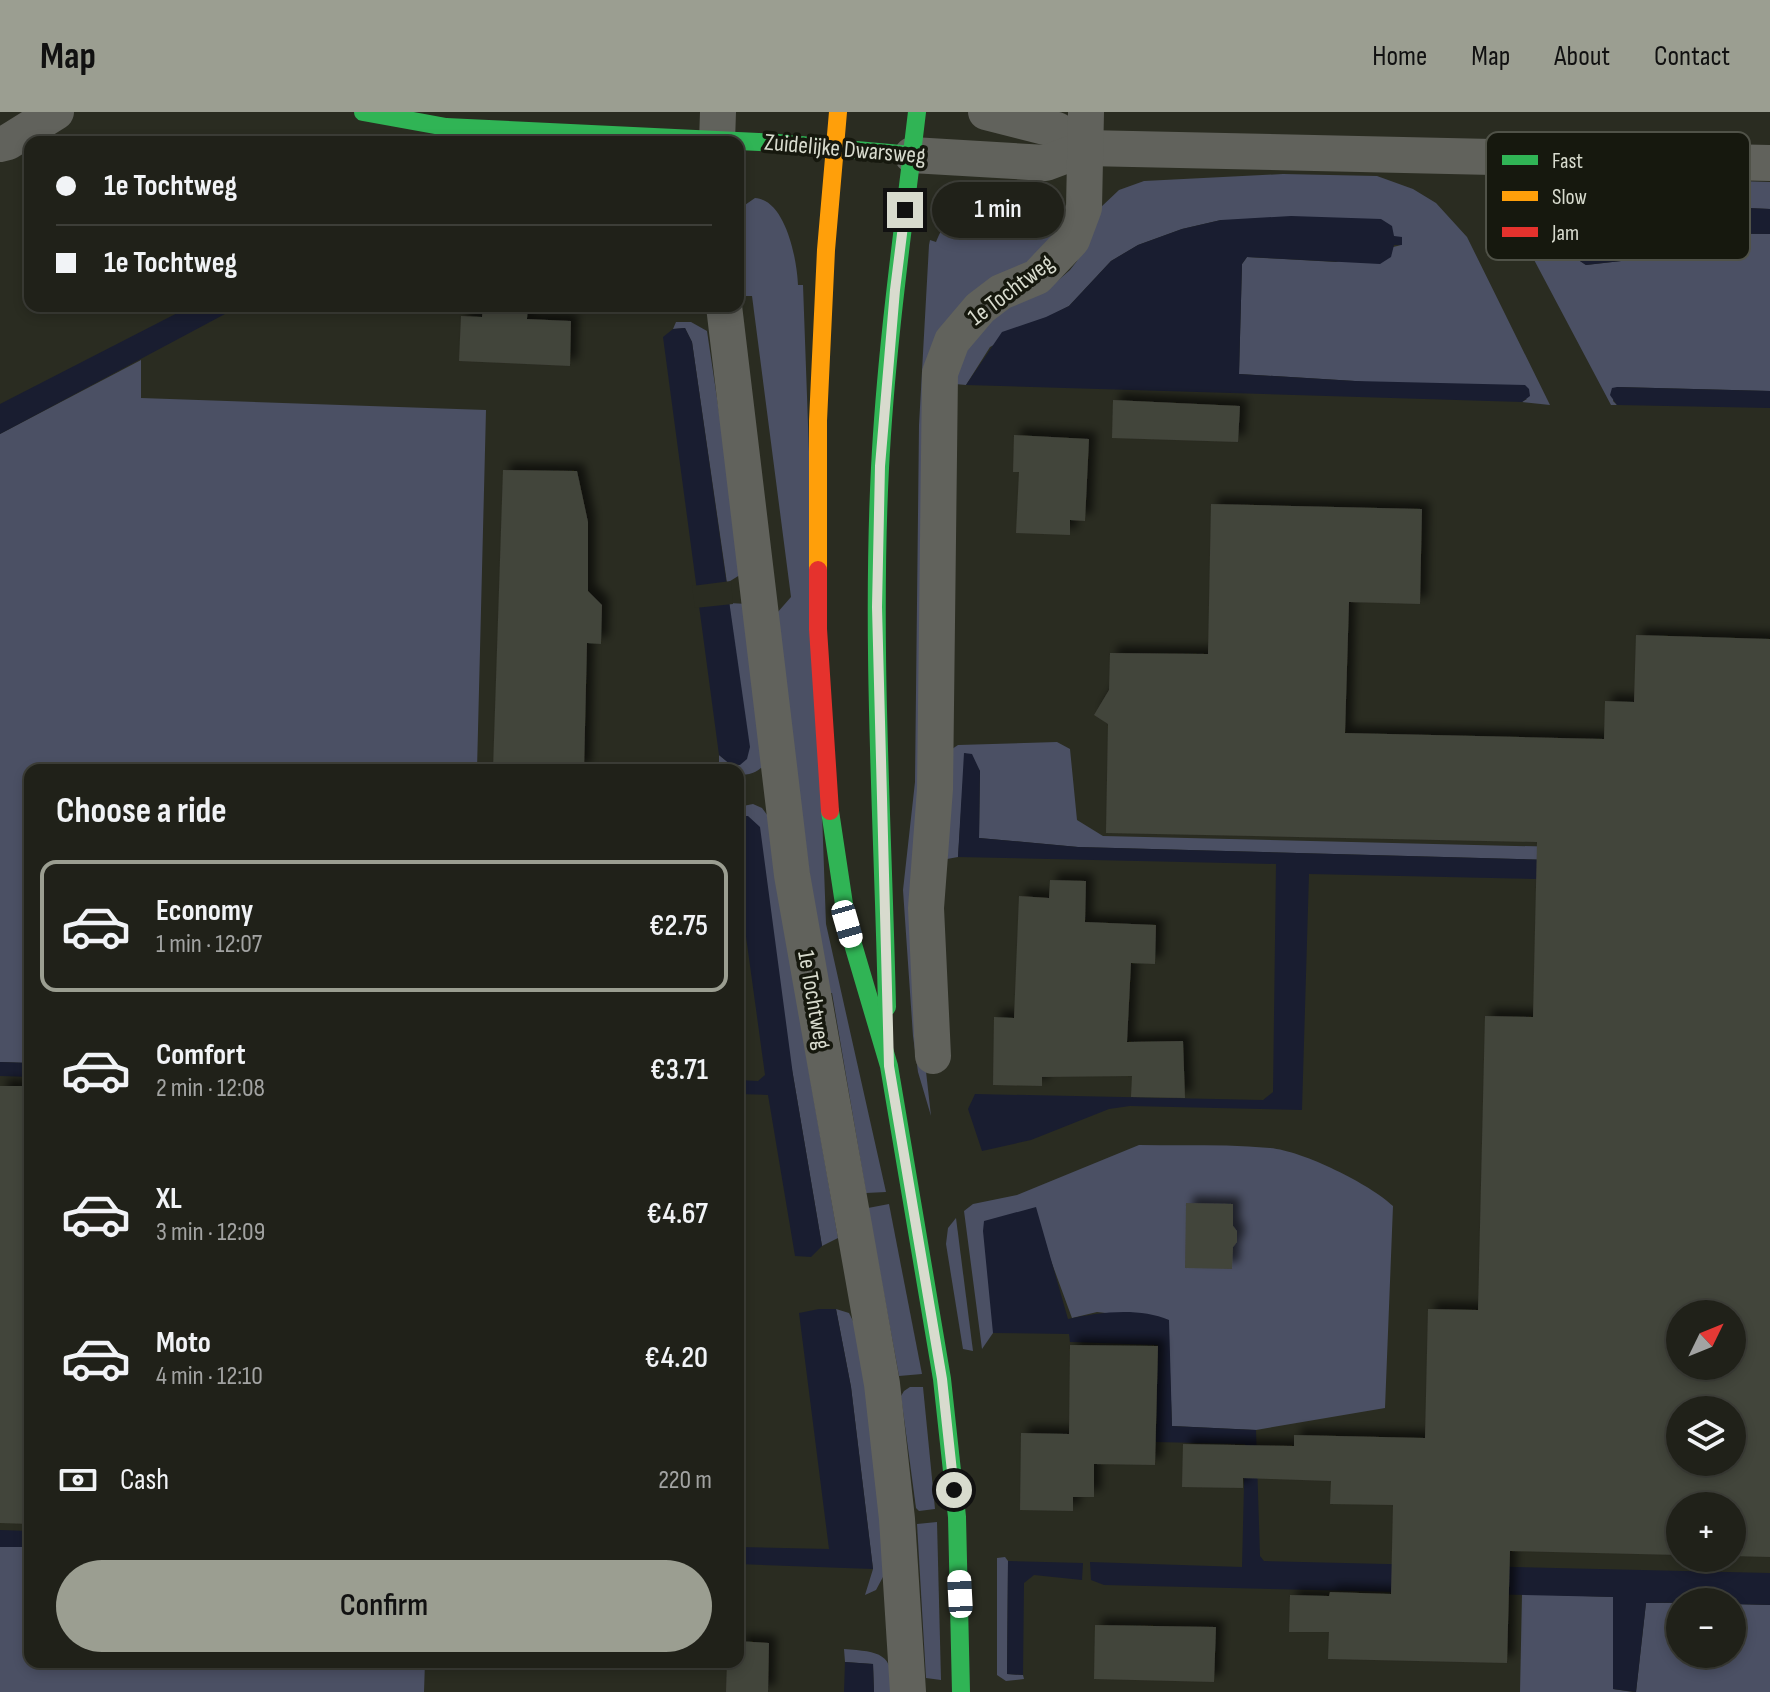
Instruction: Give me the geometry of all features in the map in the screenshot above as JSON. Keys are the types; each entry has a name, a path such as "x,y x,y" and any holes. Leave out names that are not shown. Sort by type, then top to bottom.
{"main road":[{"name":"Zuidelijke Dwarsweg","path":"363,112 448,119 718,131 912,155"},
{"name":"1e Tochtweg","path":"838,112 833,147 818,421 818,629 831,833 847,924 889,1066 942,1379 957,1517 961,1692"},
{"name":"1e Tochtweg","path":"889,1066 877,623 880,466 895,290 917,112"}],"street":[{"path":"0,144 56,112"},
{"name":"Zuidelijke Dwarsweg","path":"986,112 1057,130 1086,148"},
{"name":"1e Tochtweg","path":"933,1056 926,908 935,789 940,373 952,341 980,308 1001,292 1037,277 1072,240 1084,208 1086,112"},
{"name":"Zuidelijke Dwarsweg","path":"912,155 1046,163 1086,148 1486,157"},
{"name":"Zuidelijke Dwarsweg","path":"1750,163 1770,163"},
{"name":"1e Tochtweg","path":"725,312 792,875 882,1384 897,1519 908,1692"}],"shaded area":[{"path":"1283,174 1377,176 1413,189 1436,203 1467,237 1550,405 1522,402 1527,399 1355,381 1239,374 1242,264 1247,257 1336,262 1401,245 1394,236 1221,220 1182,229 1138,245 1111,261 1069,306 990,347 966,385 955,384 962,353 997,311 1055,283 1070,270 1100,208 1119,190 1144,181"},
{"path":"1750,181 1770,182 1770,209 1750,208"},
{"path":"1001,182 1036,184 1050,192 1060,208 1057,223 1063,225 1039,257 948,319 916,982 931,1116 918,1072 913,1036 903,890 915,782 919,425 929,245 930,240 936,242 947,221 969,197"},
{"path":"755,198 766,201 775,209 788,233 798,285 803,285 826,924 886,1192 866,1193 832,993 829,993 816,927 777,613 791,597 752,296 745,296 744,206"},
{"path":"1750,208 1770,209 1770,234 1750,234"},
{"path":"1291,216 1381,219 1392,226 1394,236 1402,237 1402,245 1394,245 1391,257 1380,264 1247,257 1242,264 1239,374 1355,381 1525,385 1530,396 1522,402 966,385 1002,332 1069,306 1111,261 1138,245 1182,229 1221,220"},
{"path":"1750,234 1770,234 1770,391 1617,387 1613,401 1617,405 1611,405 1534,260 1578,260 1586,265 1623,260 1750,260"},
{"path":"1578,260 1623,260 1621,261 1586,265"},
{"path":"179,312 229,312 0,434 0,404"},
{"path":"676,322 691,322 707,331 743,573 727,583 692,342 685,328 673,329"},
{"path":"685,328 692,342 750,747 747,759 741,764 730,764 719,755 663,337 673,329"},
{"path":"141,360 141,398 486,410 477,764 24,764 24,1063 0,1062 0,434"},
{"path":"1612,388 1770,391 1770,408 1617,405 1610,395"},
{"path":"729,603 748,604 765,764 744,775 744,764 740,764"},
{"path":"1057,742 1070,749 1077,820 1103,836 1770,852 1770,866 1078,847 979,838 980,771 965,753 958,857 947,859 952,749 958,745"},
{"path":"964,753 972,754 980,771 979,838 1078,847 1770,866 1770,884 1309,874 1302,1110 1130,1106 1109,1109 1031,1140 982,1151 968,1109 975,1094 1263,1100 1273,1092 1276,864 958,857"},
{"path":"719,755 730,764 719,764"},
{"path":"753,804 762,808 771,820 804,1042 838,1238 822,1246 793,1075 744,840 744,806"},
{"path":"744,816 760,827 793,1075 822,1246 811,1257 795,1256 768,1095 744,1094 744,1080 758,1081 765,1075 744,922"},
{"path":"0,1062 24,1063 24,1077 0,1076"},
{"path":"1139,1145 1284,1150 1335,1170 1369,1188 1393,1206 1385,1408 1256,1430 1172,1426 1168,1320 1097,1312 1072,1318 1035,1208 993,1314 993,1333 982,1349 964,1211 973,1204 1017,1195"},
{"path":"889,1204 922,1374 899,1376 868,1208"},
{"path":"1036,1207 1068,1319 1132,1312 1169,1320 1172,1426 1256,1430 1260,1556 1264,1561 1770,1573 1770,1605 1746,1604 1746,1588 1666,1588 1666,1603 1646,1603 1636,1692 1613,1689 1613,1597 1104,1585 1091,1580 1090,1562 1242,1567 1245,1444 1156,1442 1158,1345 1070,1342 1069,1334 993,1333 984,1221"},
{"path":"956,1218 973,1351 963,1349 946,1244 948,1228"},
{"path":"836,1309 849,1313 860,1335 874,1428 884,1575 876,1590 865,1595 873,1569 851,1387"},
{"path":"836,1309 851,1387 873,1569 744,1564 744,1547 829,1549 799,1313"},
{"path":"910,1387 923,1387 935,1509 919,1511 916,1508 901,1396"},
{"path":"937,1522 941,1680 926,1678 917,1524"},
{"path":"0,1530 24,1531 24,1547 0,1547"},
{"path":"0,1547 24,1547 24,1668 425,1668 424,1692 0,1692"},
{"path":"1005,1557 1008,1561 1007,1674 1023,1675 1024,1679 1006,1681 997,1675 997,1558"},
{"path":"1008,1561 1083,1563 1082,1580 1034,1575 1024,1583 1023,1675 1007,1674"},
{"path":"1522,1594 1614,1597 1613,1689 1633,1692 1520,1692"},
{"path":"1646,1603 1666,1603 1666,1668 1746,1668 1746,1604 1770,1605 1770,1692 1636,1692"},
{"path":"844,1649 867,1651 882,1657 890,1669 893,1692 874,1692 873,1664 845,1662"},
{"path":"845,1662 873,1664 874,1692 844,1692"}],"pier":[{"path":"731,581 733,604 695,608 692,586"}],"building":[{"path":"482,312 528,312 527,319 571,321 570,366 459,361 461,316 482,317"},
{"path":"1113,400 1240,406 1238,442 1112,438"},
{"path":"1014,435 1089,439 1085,521 1070,520 1070,535 1016,533 1019,472 1013,472"},
{"path":"503,470 577,471 588,522 588,591 602,605 601,644 587,643 584,764 493,764"},
{"path":"1211,504 1422,509 1420,604 1349,602 1345,733 1604,739 1605,701 1634,702 1636,635 1770,639 1770,1557 1746,1556 1746,1492 1666,1492 1666,1555 1510,1551 1507,1663 1328,1659 1329,1632 1289,1632 1290,1595 1329,1596 1330,1592 1391,1594 1393,1505 1330,1504 1331,1481 1243,1478 1243,1488 1182,1487 1183,1444 1294,1446 1294,1435 1425,1438 1428,1309 1478,1310 1485,1016 1533,1017 1537,842 1106,833 1108,724 1094,715 1109,690 1110,653 1208,654"},
{"path":"1050,880 1086,881 1085,922 1156,925 1155,964 1131,963 1127,1042 1183,1041 1185,1098 1131,1097 1132,1076 1042,1077 1042,1086 993,1085 994,1017 1014,1018 1019,896 1049,898"},
{"path":"0,1086 24,1086 24,1524 0,1523"},
{"path":"1186,1203 1233,1204 1237,1242 1233,1247 1232,1269 1185,1268"},
{"path":"1070,1345 1158,1346 1155,1465 1094,1464 1094,1497 1073,1497 1073,1511 1020,1510 1021,1433 1069,1434"},
{"path":"1095,1625 1216,1627 1214,1682 1094,1679"},
{"path":"744,1641 769,1643 768,1692 726,1692 727,1668 744,1668"}],"traffic: fast":[{"path":"363,112 446,127 633,136"},
{"path":"887,1007 877,670 880,468 886,379 917,112"},
{"path":"744,141 912,155"},
{"path":"830,811 847,924 889,1066 942,1379 957,1517 961,1692"}],"traffic: slow":[{"path":"818,570 818,421 826,250 838,112"}],"traffic: jam":[{"path":"818,570 818,629 830,811"}],"route":[{"path":"905,210 880,466 877,607 889,1066 942,1379 954,1490"}]}
